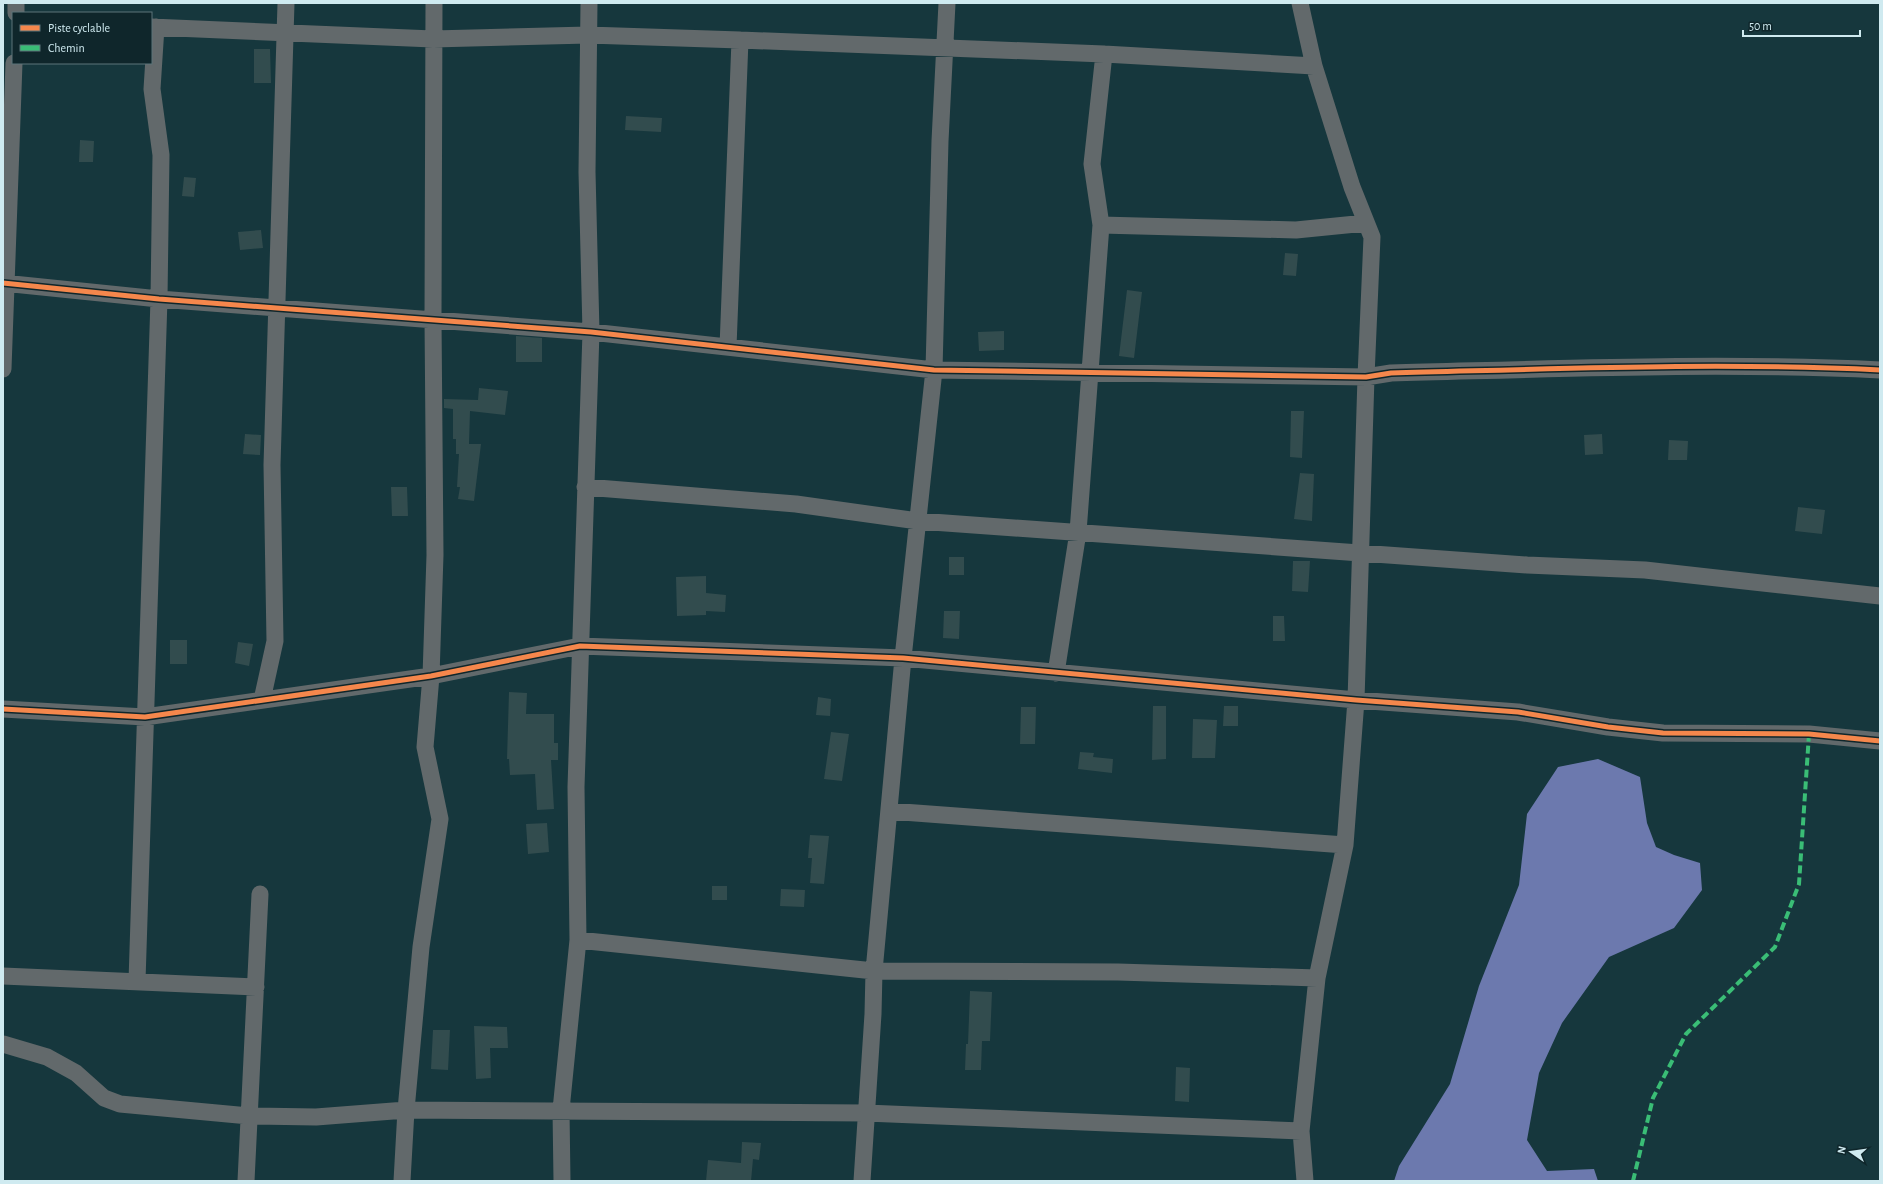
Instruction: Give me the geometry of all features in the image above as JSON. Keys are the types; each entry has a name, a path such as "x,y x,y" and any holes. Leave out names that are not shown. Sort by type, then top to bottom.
{"street":[{"path":"262,700 275,641 272,465 286,3"},
{"path":"402,1181 406,1110 421,947 440,820 425,747 431,676 435,555 433,318 434,3"},
{"path":"562,1181 561,1110 578,940 576,787 591,332 587,172 589,3"},
{"path":"862,1181 873,1014 874,971 903,658 934,370 944,48 947,3"},
{"path":"1300,3 1314,66 1352,187 1372,237 1356,700 1345,845 1317,978 1302,1131 1304,1181"},
{"path":"137,981 159,299 161,155 152,90 153,27 433,38 588,35 740,40 1104,54 1314,66"},
{"path":"728,347 740,40"},
{"path":"1056,673 1078,532 1101,225 1092,164 1104,54"},
{"path":"3,369 14,64"},
{"path":"1101,225 1296,230 1366,223"},
{"path":"5,283 159,299 433,318 591,332 934,370 1366,377 1391,373 1583,368 1811,367 1880,370"},
{"path":"585,487 796,504 918,521 1527,565 1645,570 1880,596"},
{"path":"3,709 145,717 431,676 580,646 903,658 1356,700 1518,712 1608,727 1663,733 1809,734 1880,741"},
{"path":"889,811 1345,845"},
{"path":"246,1181 260,894"},
{"path":"578,940 874,971 1118,972 1317,978"},
{"path":"3,976 256,987"},
{"path":"3,1044 47,1057 76,1073 104,1098 120,1104 249,1116 316,1117 406,1110 866,1113 1302,1131"}],"water":[{"path":"1598,759 1640,777 1647,823 1656,847 1674,855 1700,863 1702,890 1674,928 1609,957 1562,1023 1539,1073 1527,1140 1547,1171 1594,1169 1598,1181 1394,1181 1399,1166 1450,1084 1479,986 1519,885 1527,814 1558,767"}],"building":[{"path":"254,49 270,49 271,83 254,83"},
{"path":"626,116 662,118 661,132 625,130"},
{"path":"80,140 94,141 93,162 79,162"},
{"path":"184,177 196,178 194,197 182,196"},
{"path":"261,230 263,248 240,250 238,232"},
{"path":"1285,253 1298,254 1296,276 1283,275"},
{"path":"1127,290 1142,292 1134,358 1119,356"},
{"path":"1004,331 1004,350 979,351 978,332"},
{"path":"516,336 542,338 542,362 516,362"},
{"path":"479,388 508,391 505,415 470,411 469,444 481,444 474,501 458,499 460,487 457,487 459,454 456,454 456,439 453,439 453,409 444,408 444,399 478,400"},
{"path":"1291,411 1304,411 1302,458 1290,457"},
{"path":"245,434 261,435 260,455 243,454"},
{"path":"1602,434 1603,454 1585,455 1584,435"},
{"path":"1669,440 1688,441 1687,460 1668,460"},
{"path":"1300,473 1314,474 1312,521 1294,519"},
{"path":"391,487 407,487 408,516 392,516"},
{"path":"1798,507 1825,510 1822,534 1795,531"},
{"path":"949,557 964,557 964,575 949,575"},
{"path":"1293,561 1310,561 1308,592 1292,591"},
{"path":"706,576 706,593 726,595 725,612 706,611 706,615 677,616 676,577"},
{"path":"944,611 960,611 959,639 943,638"},
{"path":"1273,616 1284,616 1285,641 1273,641"},
{"path":"170,640 187,640 187,664 170,664"},
{"path":"238,642 253,644 249,666 235,663"},
{"path":"509,692 527,693 526,714 554,714 554,743 558,743 558,760 551,760 554,809 537,810 535,774 510,775 509,759 507,759"},
{"path":"818,697 831,699 830,716 816,715"},
{"path":"1153,706 1166,706 1166,759 1152,760"},
{"path":"1224,706 1238,706 1238,726 1223,726"},
{"path":"1021,707 1036,707 1035,744 1020,744"},
{"path":"1193,719 1217,720 1215,758 1192,758"},
{"path":"831,732 849,734 842,781 824,779"},
{"path":"1080,752 1094,753 1093,757 1113,759 1112,773 1078,769"},
{"path":"547,823 549,852 528,854 526,824"},
{"path":"810,835 829,836 824,884 810,883 812,858 808,858"},
{"path":"712,886 727,886 727,900 712,900"},
{"path":"781,889 805,890 804,907 780,906"},
{"path":"970,991 992,992 990,1041 982,1041 981,1070 965,1070 966,1044 968,1044"},
{"path":"474,1026 507,1027 508,1048 490,1048 491,1078 476,1079"},
{"path":"433,1030 450,1030 448,1070 431,1069"},
{"path":"1176,1067 1190,1068 1189,1102 1175,1101"},
{"path":"742,1142 761,1143 759,1160 753,1159 751,1181 706,1181 708,1160 741,1163"}],"marked path":[{"path":"1633,1181 1653,1098 1686,1034 1775,947 1799,884 1809,734"}],"cycle path":[{"path":"3,283 159,299 591,332 934,370 1366,377 1391,373 1697,366 1880,370"},
{"path":"3,709 145,717 431,676 580,646 903,658 1356,700 1518,712 1608,727 1663,733 1809,734 1880,741"}]}
